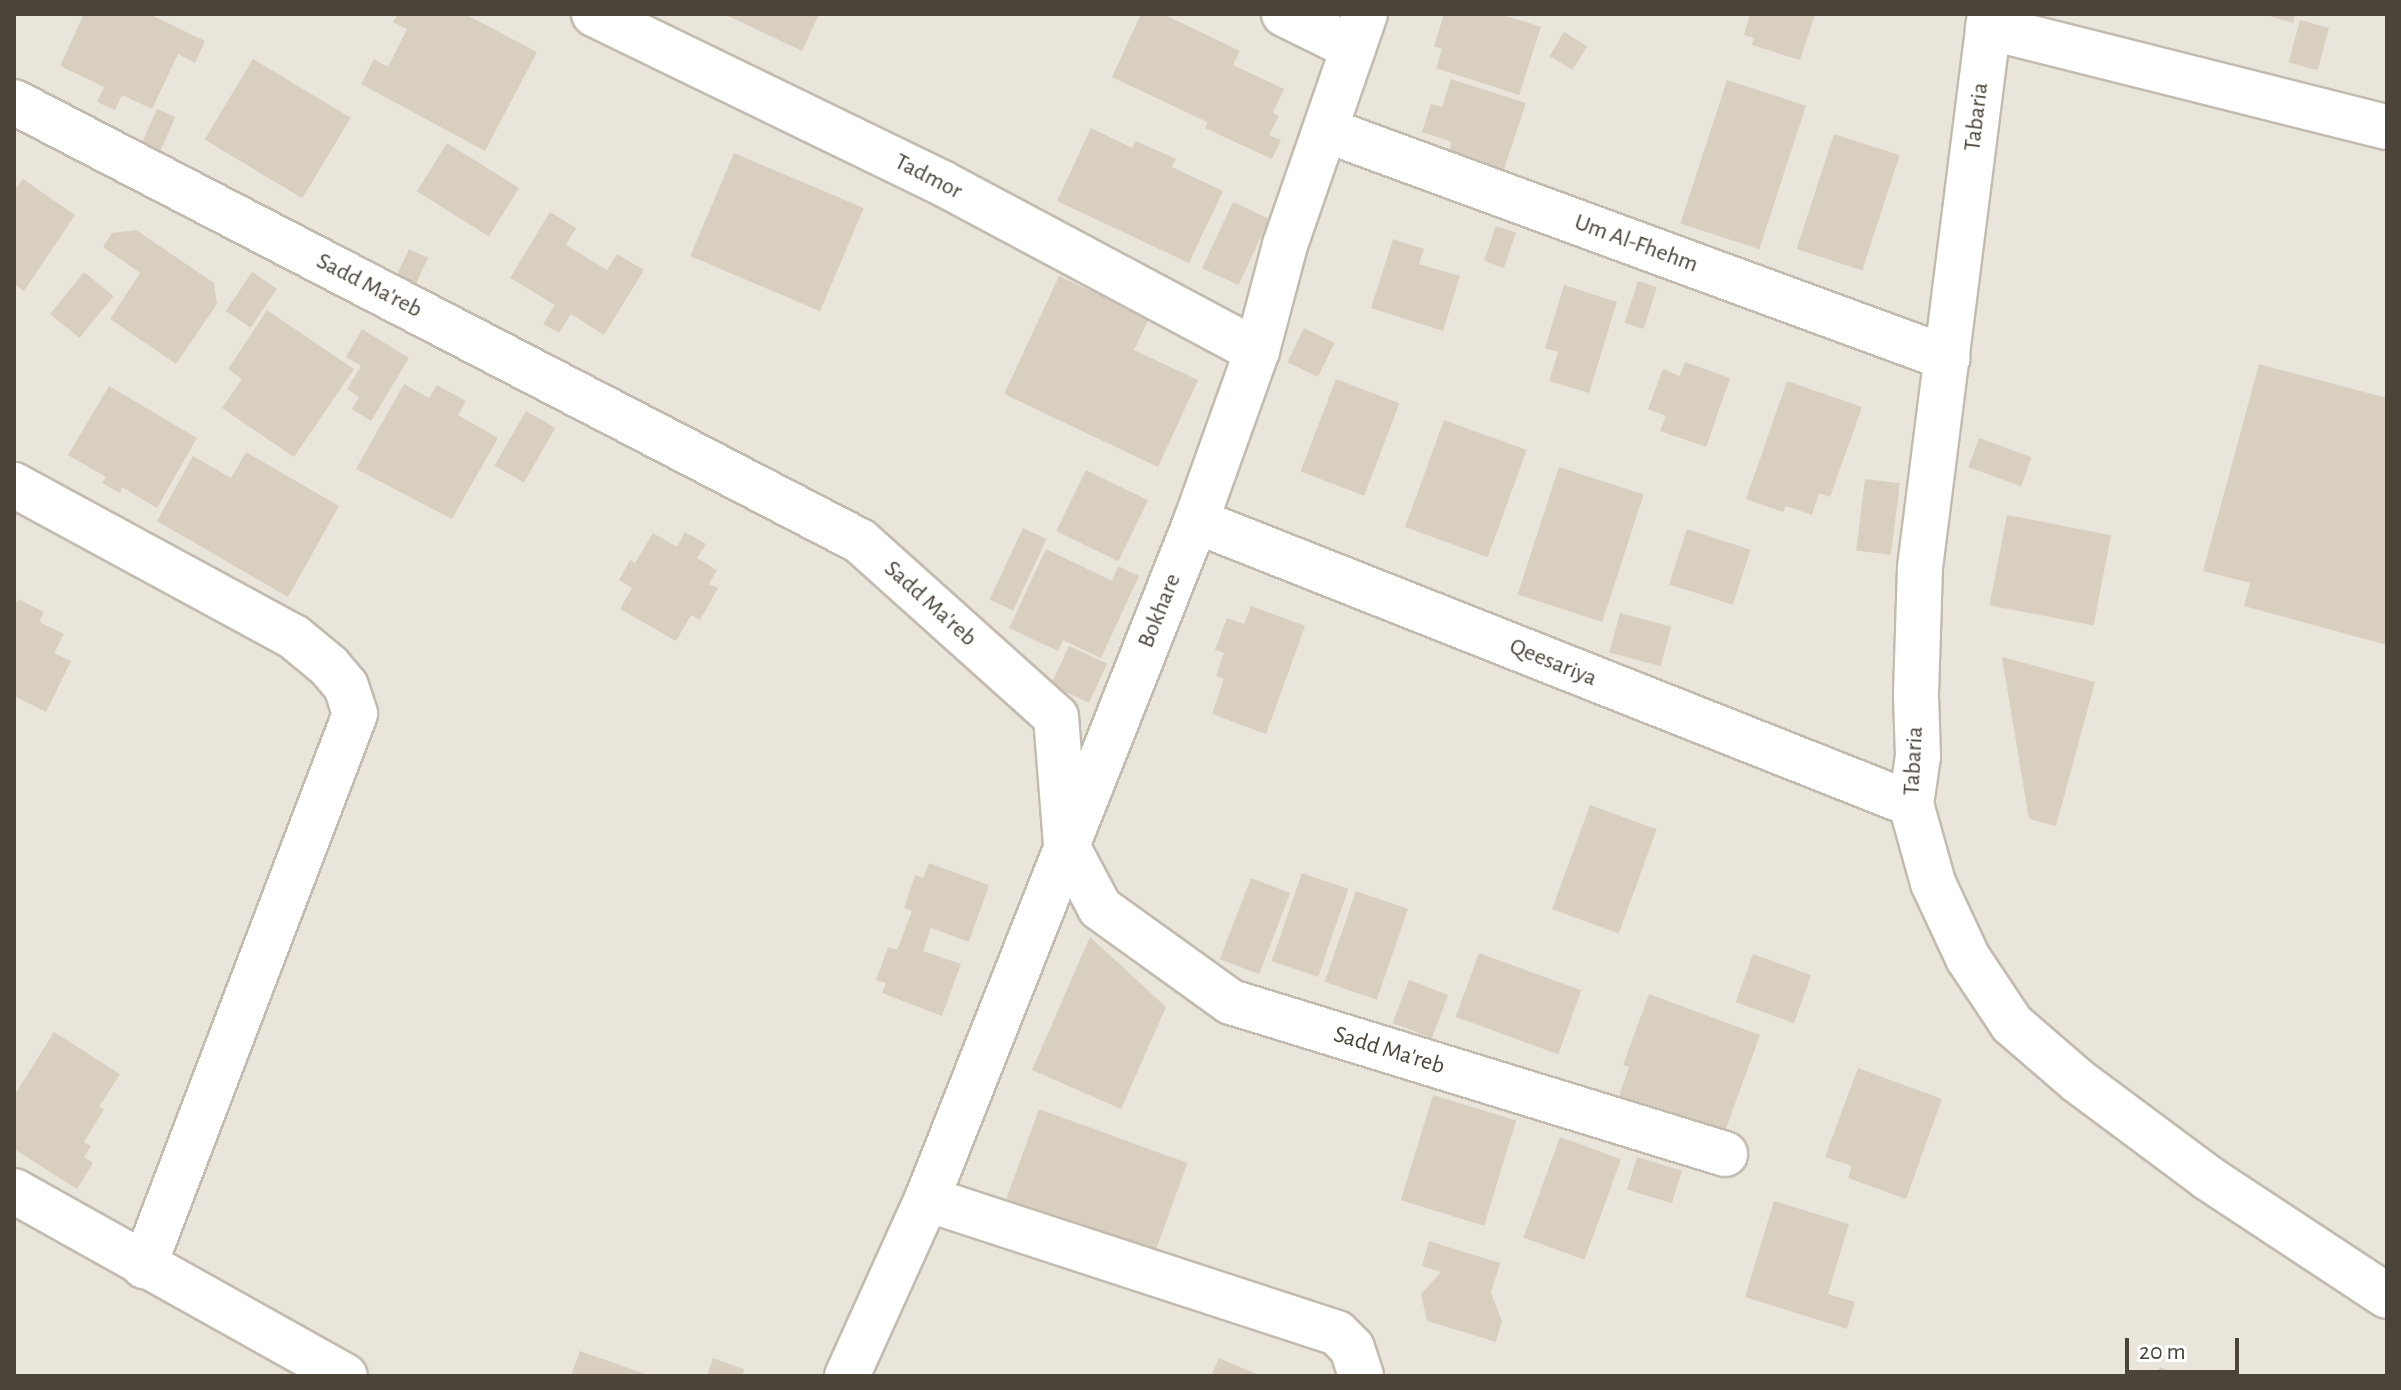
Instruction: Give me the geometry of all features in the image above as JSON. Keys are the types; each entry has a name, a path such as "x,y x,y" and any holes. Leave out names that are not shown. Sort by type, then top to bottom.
{"street":[{"name":"Tadmor","path":"594,14 942,183 1257,351"},
{"path":"1284,14 1359,31"},
{"path":"1989,21 2387,127"},
{"name":"Tabaria","path":"1989,21 1920,567 1916,696 1918,756 1911,804 1939,895 1968,958 2012,1024 2078,1081 2208,1178 2387,1296"},
{"name":"Bokhare","path":"847,1376 927,1199 1196,521 1257,351 1285,245 1359,31"},
{"name":"Sadd Ma'reb","path":"14,102 860,541 1056,717 1066,844 1100,908 1231,1002 1725,1154"},
{"name":"Um Al-Fhehm","path":"1326,130 1947,358"},
{"path":"14,485 294,637 329,666 346,686 355,714 144,1266"},
{"name":"Qeesariya","path":"1196,521 1911,804"},
{"path":"14,1191 345,1376"},
{"path":"927,1199 1337,1333 1352,1348 1361,1376"}],"shaded area":[{"path":"14,14 2387,14 2387,1376 14,1376"}],"building":[{"path":"84,14 149,14 205,41 195,63 178,54 152,109 122,95 115,110 97,102 104,87 60,66"},
{"path":"398,14 465,14 537,52 485,151 361,84 374,59 388,67 407,29 393,22"},
{"path":"724,14 819,14 802,51"},
{"path":"1141,14 1163,14 1240,51 1233,65 1284,89 1273,113 1279,116 1269,135 1281,140 1272,159 1205,128 1207,122 1112,77"},
{"path":"1444,14 1500,14 1541,27 1519,95 1436,68 1442,49 1434,46"},
{"path":"1750,14 1815,14 1800,60 1752,45 1754,38 1744,35"},
{"path":"2263,14 2295,14 2293,23"},
{"path":"2300,20 2329,28 2318,70 2289,63"},
{"path":"1564,32 1587,46 1573,70 1550,56"},
{"path":"253,59 351,118 302,198 205,140"},
{"path":"1451,79 1526,103 1503,172 1448,154 1452,142 1422,132 1431,104 1442,107"},
{"path":"1727,80 1806,106 1759,249 1680,224"},
{"path":"157,109 175,117 158,156 140,147"},
{"path":"1091,128 1132,148 1136,141 1176,159 1172,167 1223,191 1189,263 1057,201"},
{"path":"1834,134 1900,155 1862,270 1797,249"},
{"path":"447,143 519,188 489,236 417,191"},
{"path":"734,153 864,208 820,311 690,256"},
{"path":"23,179 75,215 24,291 14,284 14,190"},
{"path":"1233,202 1269,219 1238,285 1202,268"},
{"path":"550,212 576,228 566,245 607,270 617,254 644,270 604,335 571,314 559,333 543,324 555,305 510,278"},
{"path":"1496,226 1516,233 1504,268 1484,261"},
{"path":"136,230 214,283 217,304 176,364 110,319 140,273 103,247 112,233"},
{"path":"1393,239 1424,249 1419,264 1460,276 1443,331 1371,308"},
{"path":"409,249 428,258 412,292 393,283"},
{"path":"84,272 114,296 80,338 50,314"},
{"path":"252,272 277,289 251,328 226,311"},
{"path":"1059,276 1149,318 1134,350 1198,380 1158,467 1004,394"},
{"path":"1638,281 1657,287 1643,329 1624,323"},
{"path":"1564,285 1617,302 1589,393 1549,381 1558,352 1545,348"},
{"path":"267,310 354,369 294,457 222,408 242,379 228,369"},
{"path":"1304,328 1335,343 1318,377 1287,362"},
{"path":"362,329 409,358 371,421 352,409 359,397 347,389 361,366 346,357"},
{"path":"1685,362 1730,378 1706,447 1660,431 1666,416 1648,409 1663,369 1680,376"},
{"path":"2259,364 2387,398 2387,645 2244,606 2250,583 2203,571"},
{"path":"1336,379 1399,403 1364,496 1301,471"},
{"path":"1787,381 1862,407 1830,497 1819,493 1812,515 1786,506 1783,512 1746,499"},
{"path":"404,384 429,398 437,385 466,401 458,415 498,438 452,519 356,469"},
{"path":"109,386 197,438 157,508 122,487 120,493 102,483 106,477 68,455"},
{"path":"526,411 555,428 524,483 494,466"},
{"path":"1444,420 1527,450 1488,557 1405,527"},
{"path":"1979,438 2032,457 2021,486 1968,467"},
{"path":"246,452 339,506 288,597 157,521 193,456 231,478"},
{"path":"1559,467 1644,495 1602,622 1518,594"},
{"path":"1086,470 1148,500 1118,561 1056,531"},
{"path":"1865,479 1900,483 1891,555 1856,550"},
{"path":"2007,515 2111,535 2093,626 1989,605"},
{"path":"1023,528 1047,539 1013,611 990,600"},
{"path":"1687,529 1751,550 1733,605 1669,584"},
{"path":"685,532 706,544 697,558 717,570 709,584 718,588 700,620 691,615 676,641 620,609 632,588 619,580 630,560 635,563 653,533 677,547"},
{"path":"1046,549 1112,581 1118,566 1139,576 1101,658 1063,640 1058,651 1009,628"},
{"path":"18,599 44,612 39,622 64,634 54,653 71,661 46,712 14,696 14,608"},
{"path":"1251,606 1305,626 1266,734 1212,714 1224,679 1216,676 1224,653 1215,650 1227,618 1244,624"},
{"path":"1620,613 1671,627 1661,666 1609,653"},
{"path":"1069,646 1107,664 1089,703 1051,685"},
{"path":"2002,657 2095,682 2056,826 2029,819"},
{"path":"1590,805 1657,829 1619,934 1552,909"},
{"path":"929,863 989,885 969,942 931,928 923,951 961,964 942,1016 882,993 886,983 876,980 888,947 897,950 912,911 904,908 915,875 923,878"},
{"path":"1302,873 1348,889 1318,977 1272,961"},
{"path":"1251,878 1290,893 1259,974 1220,959"},
{"path":"1356,891 1408,909 1377,1000 1325,982"},
{"path":"1090,937 1166,1007 1121,1109 1032,1070"},
{"path":"1479,953 1581,990 1558,1054 1456,1017"},
{"path":"1753,954 1811,975 1794,1023 1736,1002"},
{"path":"1409,980 1448,995 1432,1038 1393,1023"},
{"path":"1649,994 1760,1035 1724,1134 1619,1096 1629,1067 1623,1065"},
{"path":"54,1032 120,1074 99,1107 104,1109 84,1142 91,1146 84,1157 93,1163 77,1189 14,1149 14,1096"},
{"path":"1858,1068 1942,1099 1906,1199 1848,1178 1852,1166 1825,1157"},
{"path":"1433,1095 1516,1120 1484,1226 1401,1200"},
{"path":"1039,1109 1187,1163 1155,1253 1006,1199"},
{"path":"1560,1137 1621,1159 1584,1260 1523,1238"},
{"path":"1637,1157 1682,1171 1672,1203 1627,1190"},
{"path":"1774,1201 1849,1224 1828,1294 1855,1302 1847,1329 1745,1297"},
{"path":"1429,1241 1500,1263 1491,1293 1502,1321 1496,1342 1427,1321 1421,1294 1441,1272 1422,1266"},
{"path":"580,1351 651,1376 571,1376"},
{"path":"713,1358 744,1369 742,1376 707,1376"},
{"path":"1219,1358 1261,1376 1211,1376"},
{"path":"2160,1367 2180,1376 2156,1376"}]}
